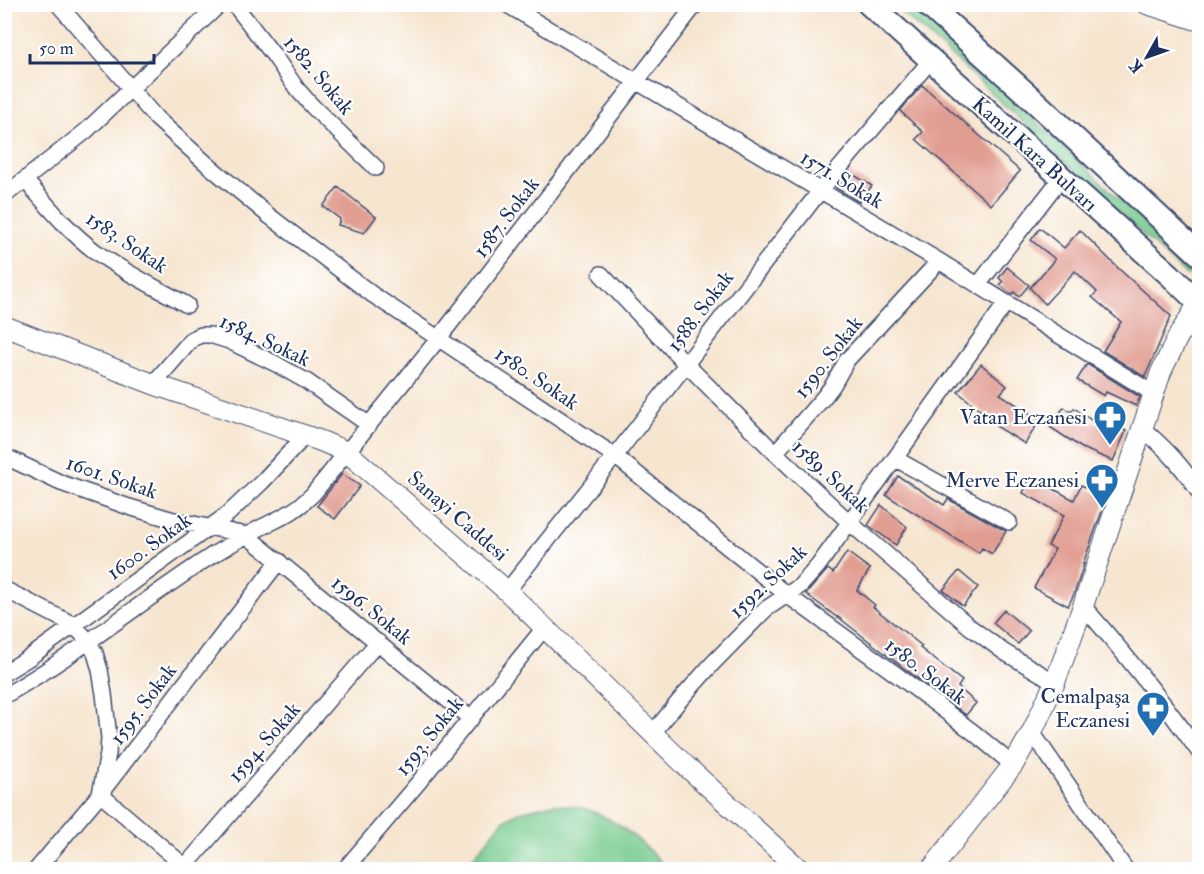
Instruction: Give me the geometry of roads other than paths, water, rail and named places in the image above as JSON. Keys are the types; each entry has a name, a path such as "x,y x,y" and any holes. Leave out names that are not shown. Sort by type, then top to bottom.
{"main road":[{"name":"Kamil Kara Bulvarı","path":"869,4 1199,303"},
{"name":"Kamil Kara Bulvarı","path":"927,4 1200,255"}],"street":[{"name":"1580. Sokak","path":"58,4 131,90 165,126 268,215 373,295 615,456 787,595 973,732 1013,765"},
{"path":"4,196 86,131 220,4"},
{"name":"1582. Sokak","path":"234,4 302,95 376,168"},
{"name":"1571. Sokak","path":"506,4 939,261 1154,393"},
{"name":"1587. Sokak","path":"4,696 89,642 184,574 246,535 283,518 303,504 325,480 439,338 696,4"},
{"path":"1147,4 1200,21"},
{"name":"1588. Sokak","path":"507,591 615,456 820,191 931,60"},
{"path":"978,285 1061,178"},
{"name":"1583. Sokak","path":"25,180 57,217 96,251 187,305"},
{"name":"1590. Sokak","path":"775,453 824,397 847,360 939,261"},
{"name":"1589. Sokak","path":"601,274 686,364 775,453 849,522 970,627 1004,652 1055,682"},
{"name":"1592. Sokak","path":"652,734 713,663 766,609 800,586 818,567 1006,303"},
{"path":"931,870 1013,765 1032,732 1055,682 1083,606 1168,355 1199,303"},
{"name":"Sanayi Caddesi","path":"4,326 153,384 347,452 507,591 652,734 800,870"},
{"name":"1584. Sokak","path":"153,384 192,339 201,335 210,335 229,341 306,381 368,424"},
{"path":"1142,428 1178,462 1200,494"},
{"name":"1600. Sokak","path":"4,673 30,657 210,528 248,496 304,437"},
{"name":"1601. Sokak","path":"4,456 94,496 170,519 246,535"},
{"path":"896,459 1009,522"},
{"name":"1596. Sokak","path":"246,535 471,719"},
{"name":"1595. Sokak","path":"36,870 100,794 279,561"},
{"path":"4,589 74,625 89,642 100,670 107,720 108,754 100,794 186,868"},
{"path":"1083,606 1144,677 1200,753"},
{"name":"1593. Sokak","path":"344,870 545,627"},
{"name":"1594. Sokak","path":"186,868 378,642"},
{"path":"1032,732 1126,870"}],"place":[{"name":"Vatan Eczanesi","path":"1110,446"},
{"name":"Merve Eczanesi","path":"1102,509"},
{"name":"Cemalpaşa Eczanesi","path":"1153,737"}]}
